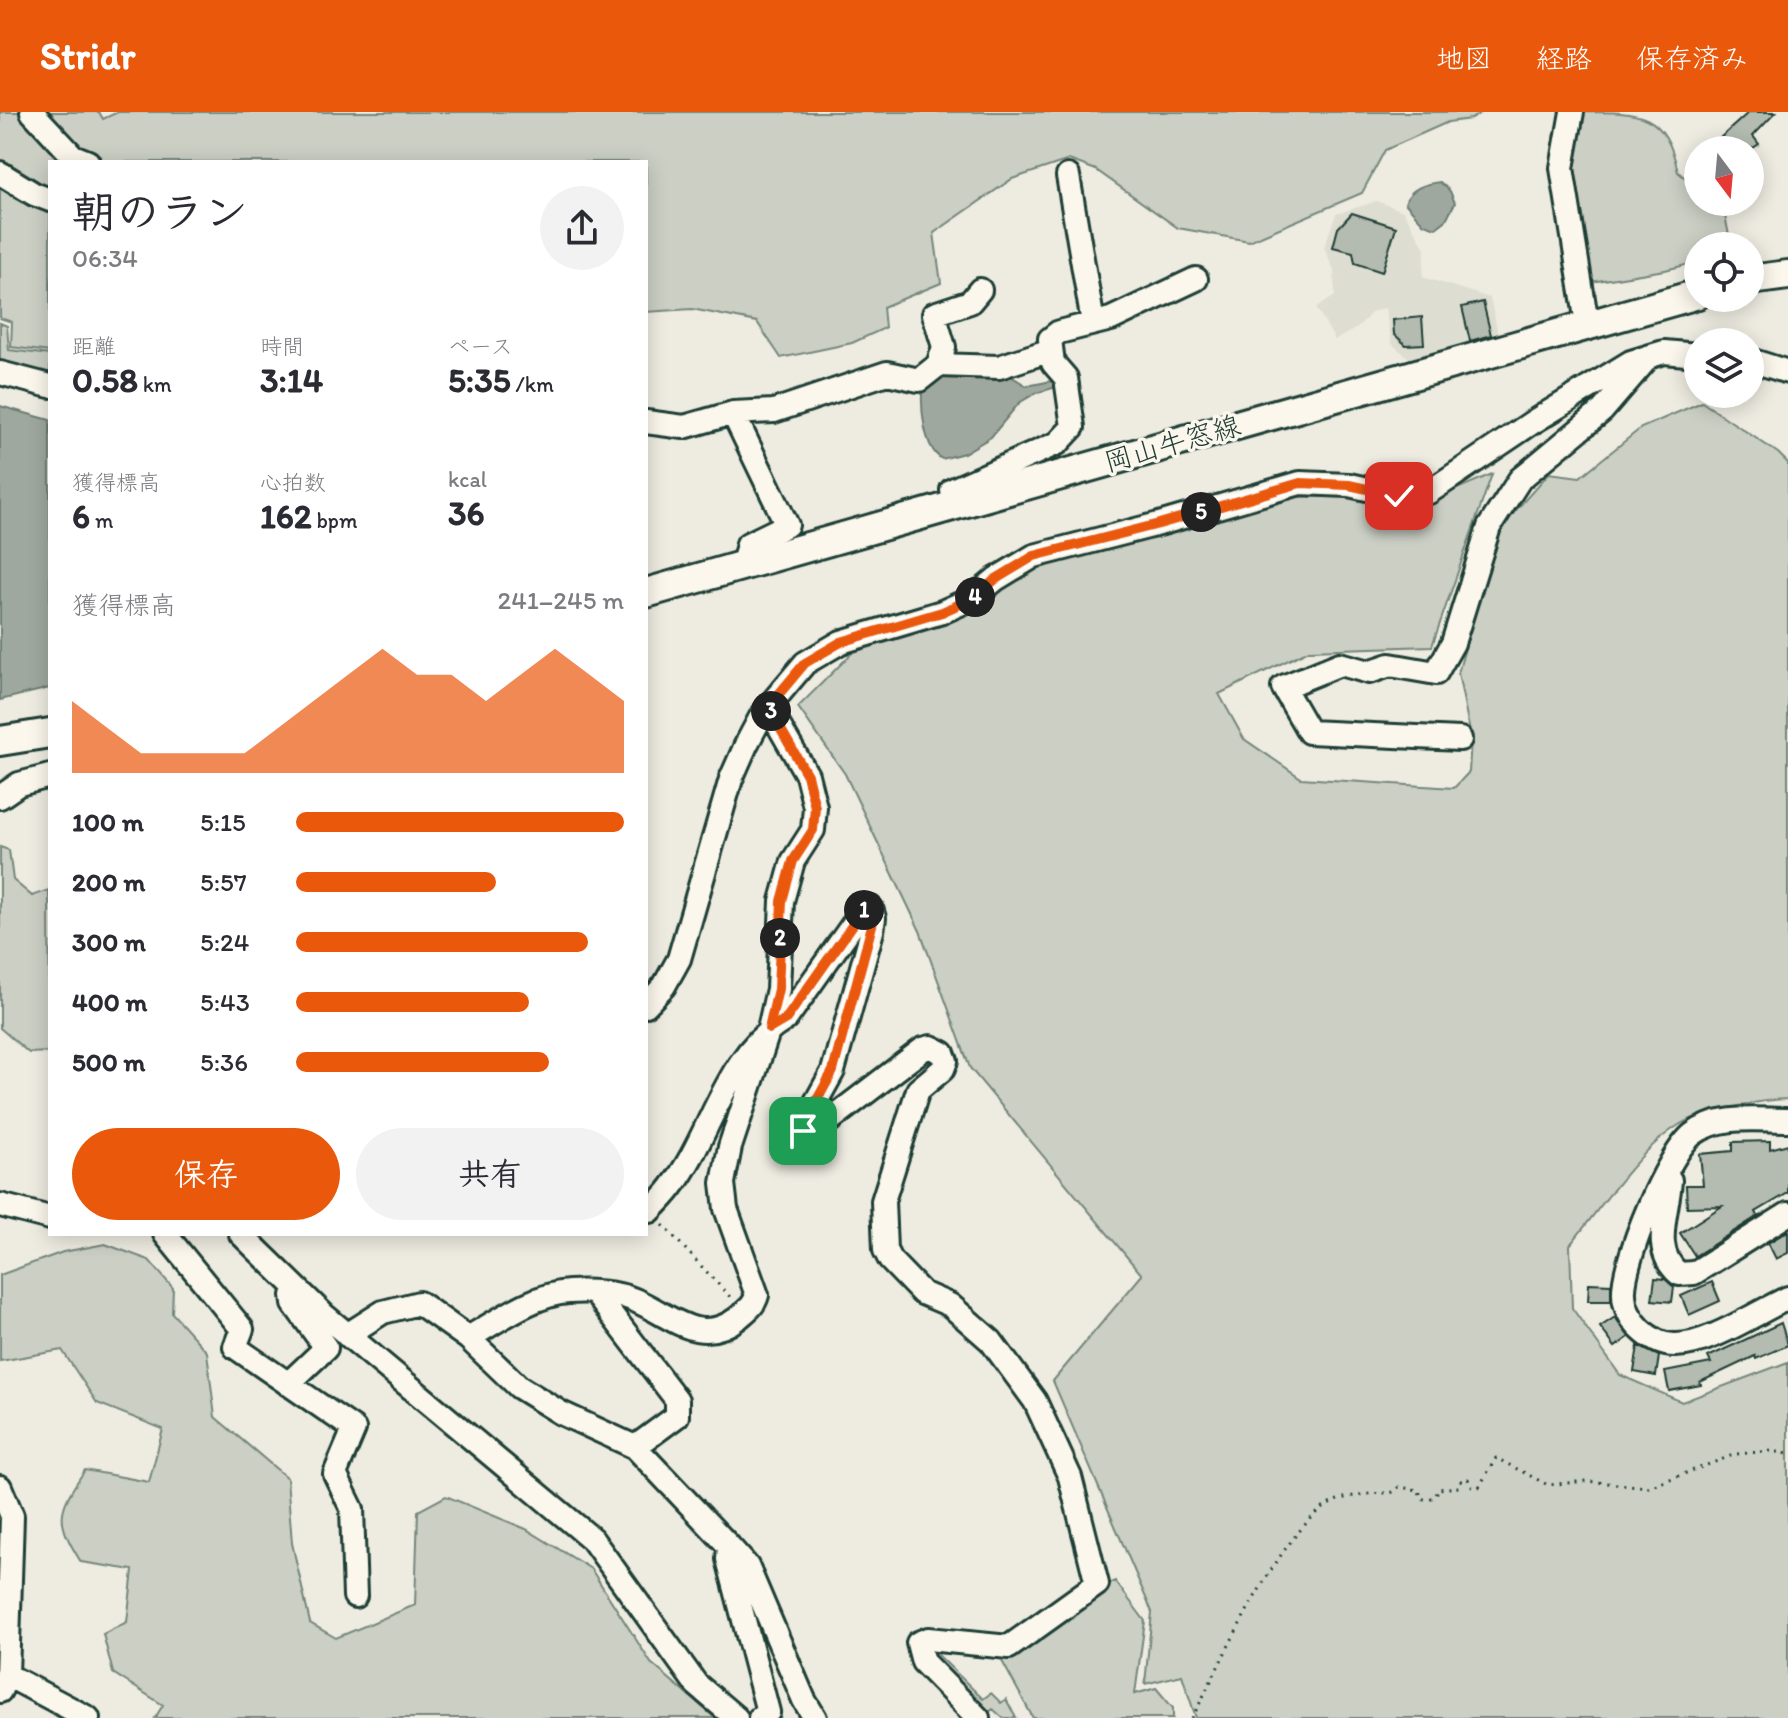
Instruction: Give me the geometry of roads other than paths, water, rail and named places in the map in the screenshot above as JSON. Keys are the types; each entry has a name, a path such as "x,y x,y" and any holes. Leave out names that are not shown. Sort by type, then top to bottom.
{"main road":[{"path":"1764,278 1788,275"},
{"name":"岡山牛窓線","path":"648,592 1684,298"},
{"path":"0,741 48,733"}],"street":[{"path":"32,112 73,156 83,160"},
{"path":"1572,112 1562,168 1587,324"},
{"path":"0,173 48,199"},
{"path":"1068,176 1093,323"},
{"path":"955,505 952,490 1058,443 1073,427 1066,378 1053,363 1050,339 1059,332 1111,319 1196,279"},
{"path":"648,422 684,427 733,413 774,411 887,373 919,380 938,365 944,347 934,314 970,302 980,290"},
{"path":"938,365 999,367 1051,350"},
{"path":"648,1003 664,986 679,959 731,779 768,707 805,663 841,642 952,608 973,598 996,579 1034,556 1300,483 1349,485 1399,496 1429,492 1533,422 1631,362 1664,352 1684,354"},
{"path":"1460,739 1309,732 1283,687 1340,664 1369,672 1390,665 1436,673 1453,643 1489,527 1520,479 1602,411 1648,357"},
{"path":"1764,364 1788,372"},
{"path":"0,373 48,385"},
{"path":"733,413 787,525 748,544 743,565"},
{"path":"468,1338 544,1298 568,1292 620,1295 687,1327 707,1331 725,1328 755,1304 757,1295 726,1209 723,1183 730,1147 769,1029 778,989 782,901 793,861 813,830 815,807 807,775 768,707"},
{"path":"0,797 19,784 48,777"},
{"path":"648,1211 672,1187 748,1048 786,1019 861,913 871,908 874,918 872,931 833,1071 802,1127 803,1131 813,1133 923,1049 938,1048 946,1061 943,1069 918,1090 883,1201 885,1250 890,1260 922,1293 950,1305 991,1341 1035,1401 1070,1477 1097,1584 1009,1647 928,1639 918,1643 923,1662 978,1718"},
{"path":"1788,1120 1723,1120 1695,1133 1680,1146 1663,1173 1625,1277 1623,1298 1630,1316 1640,1328 1654,1340 1673,1346 1692,1344 1722,1332 1788,1298"},
{"path":"1671,1161 1661,1245 1666,1263 1679,1274 1694,1273 1788,1214"},
{"path":"0,1205 48,1217"},
{"path":"167,1236 242,1329 235,1347 354,1429 335,1474 352,1509 355,1596"},
{"path":"243,1236 347,1335 592,1539 696,1684 736,1718"},
{"path":"288,1384 326,1348 294,1304 291,1285"},
{"path":"595,1293 677,1400 677,1416 635,1447"},
{"path":"347,1335 383,1312 419,1303 468,1338 519,1387 561,1413 635,1447 747,1566 804,1700 815,1718"},
{"path":"0,1487 12,1516 4,1683 88,1718"},
{"path":"729,1546 728,1559 768,1712 760,1718"}]}
